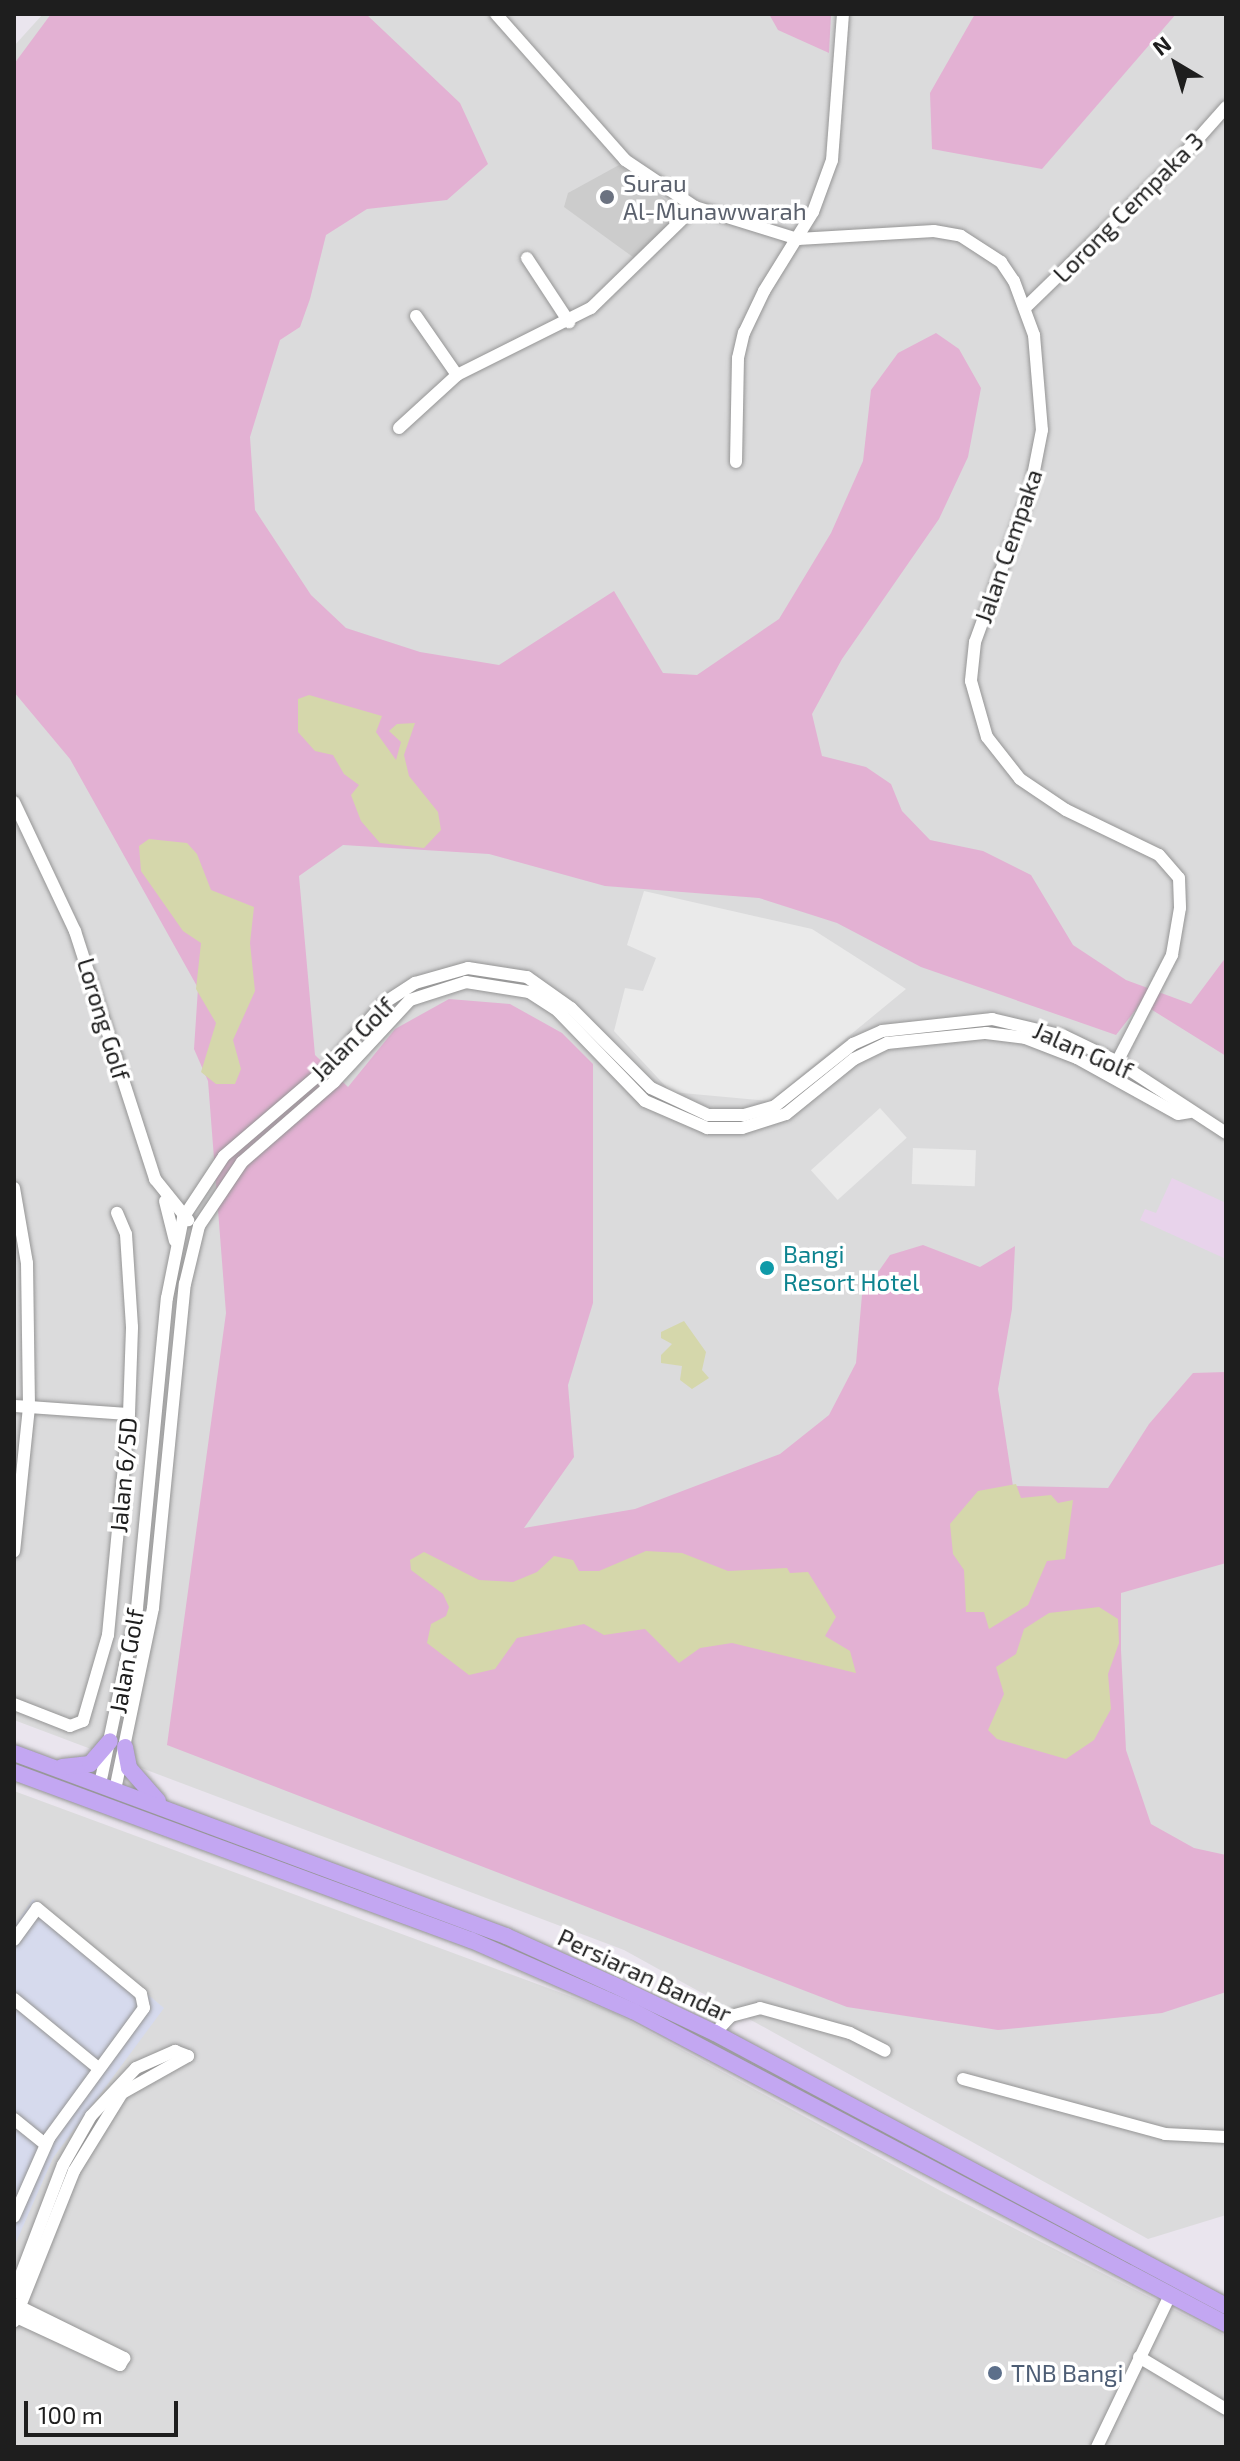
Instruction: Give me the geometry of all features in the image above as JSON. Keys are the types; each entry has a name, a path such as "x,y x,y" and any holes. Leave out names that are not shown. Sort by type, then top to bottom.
{"main road":[{"path":"49,1766 90,1764 118,1744 133,1774 168,1810"},
{"name":"Persiaran Bandar","path":"14,1753 506,1936 715,2033 1226,2306"},
{"path":"14,1770 106,1789 170,1821 202,1842"},
{"name":"Persiaran Bandar","path":"14,1770 471,1940 633,2011 1226,2324"}],"street":[{"name":"Jalan Cempaka","path":"496,14 625,160 695,207 798,239 934,231 961,236 1001,262 1027,306 1042,399 1039,456 975,642 971,681 987,737 1020,779 1066,810 1159,855 1179,878 1180,908 1172,955 1110,1075"},
{"path":"736,462 738,358 744,333 798,239 832,160 843,14"},
{"name":"Lorong Cempaka 3","path":"1027,306 1187,151 1226,107"},
{"path":"399,428 457,375 569,322 621,283 695,207"},
{"path":"527,258 569,322"},
{"path":"416,316 457,375"},
{"name":"Lorong Golf","path":"14,802 75,931 161,1192 183,1218 199,1226"},
{"name":"Jalan Golf","path":"118,1744 137,1608 176,1244 183,1218 198,1192 234,1146 329,1066 384,1003 449,971 498,970 527,977 571,1008 651,1088 686,1108 720,1116 775,1106 841,1052 882,1031 977,1019 1031,1025 1116,1061 1183,1101 1190,1112 1226,1133"},
{"name":"Jalan Golf","path":"106,1789 153,1608 185,1284 199,1226 231,1173 334,1082 391,1016 410,1000 446,985 495,984 529,992 558,1011 645,1101 688,1123 718,1129 742,1128 786,1114 854,1059 887,1043 986,1033 1025,1038 1110,1075 1178,1114 1190,1112"},
{"path":"1025,1038 1031,1025"},
{"path":"14,1188 27,1263 29,1407 14,1551"},
{"path":"161,1192 174,1197 198,1192"},
{"path":"161,1192 176,1244"},
{"name":"Jalan 6/5D","path":"14,1704 70,1726 83,1721 92,1707 108,1635 129,1414 131,1280 126,1234 117,1213"},
{"path":"14,1406 129,1414"},
{"path":"137,1608 153,1608"},
{"path":"14,1940 37,1908 141,1994 144,2008 97,2067 45,2145 14,2217"},
{"path":"14,1999 97,2067"},
{"path":"715,2033 731,2016 760,2008 850,2033 885,2051"},
{"path":"14,2293 68,2168 75,2155 120,2081 175,2051 188,2056 122,2093 75,2155"},
{"path":"963,2079 1165,2134 1226,2137"},
{"path":"14,2119 68,2168"},
{"path":"45,2145 75,2155"},
{"path":"15,2313 68,2168"},
{"path":"1097,2447 1170,2295"},
{"path":"15,2313 124,2358 120,2365 15,2313"},
{"path":"1139,2357 1226,2409"}],"shaded area":[{"path":"43,14 1226,14 1226,2215 1148,2239 624,1950 14,1720 14,46"},
{"path":"51,14 366,14 460,103 488,164 447,200 367,209 326,235 300,327 280,340 250,437 255,510 311,595 346,628 420,652 499,665 614,591 663,673 697,675 779,619 831,533 863,461 871,390 898,353 936,333 959,349 981,388 968,457 939,519 842,659 812,714 822,756 866,767 891,784 902,811 930,840 983,851 1031,875 1073,945 1126,980 1191,1004 1226,957 1226,1056 1141,1003 1116,1035 921,967 837,923 759,898 605,886 489,854 343,845 299,876 315,1055 348,1087 395,1029 449,999 510,1004 562,1033 593,1064 593,1303 568,1385 574,1457 524,1528 635,1509 780,1454 829,1415 856,1363 862,1295 890,1255 923,1245 980,1267 1015,1246 1012,1309 998,1389 1013,1486 1108,1488 1149,1424 1193,1373 1226,1372 1226,1563 1121,1593 1121,1650 1126,1750 1151,1824 1194,1848 1226,1855 1226,1992 1162,2013 998,2030 847,2007 167,1745 226,1313 208,1081 194,1049 198,988 70,759 14,692 14,64"},
{"path":"769,14 831,14 829,53 778,30"},
{"path":"975,14 1176,14 1042,169 932,149 930,93"},
{"path":"619,165 677,208 677,219 637,260 564,207 568,193"},
{"path":"309,695 382,716 376,732 396,760 401,742 389,731 397,724 415,723 404,755 409,776 438,812 441,830 424,848 380,843 361,821 351,795 359,785 344,774 333,755 315,751 298,732 298,699"},
{"path":"149,839 187,843 197,854 211,890 254,907 250,943 255,991 233,1040 241,1069 235,1084 216,1084 201,1072 216,1023 196,989 201,943 183,931 141,871 139,846"},
{"path":"644,891 812,929 906,989 770,1101 671,1092 614,1031 625,988 643,991 656,958 627,945"},
{"path":"880,1108 907,1138 838,1200 811,1170"},
{"path":"913,1148 976,1150 975,1186 912,1184"},
{"path":"1172,1178 1226,1203 1226,1259 1140,1220 1145,1209 1156,1213"},
{"path":"684,1321 706,1352 702,1370 709,1378 692,1389 680,1380 682,1366 661,1363 661,1355 672,1344 661,1338 661,1332"},
{"path":"1016,1484 1021,1498 1051,1495 1058,1503 1073,1500 1065,1559 1047,1561 1028,1605 989,1629 984,1612 966,1612 964,1570 953,1554 950,1524 978,1491"},
{"path":"646,1551 682,1553 728,1571 787,1568 790,1573 808,1572 836,1617 825,1636 850,1651 856,1673 732,1643 700,1648 679,1663 645,1629 604,1635 584,1624 517,1638 495,1669 469,1675 427,1643 431,1624 446,1616 449,1607 443,1594 411,1570 410,1560 424,1552 479,1580 513,1582 537,1572 554,1556 573,1560 579,1571 599,1571"},
{"path":"1099,1607 1118,1619 1119,1643 1108,1674 1111,1709 1094,1740 1066,1759 997,1739 988,1730 1004,1694 996,1667 1016,1654 1024,1629 1049,1613"},
{"path":"14,1791 613,2012 941,2191 1226,2336 1226,2447 14,2447"},
{"path":"33,1899 164,2008 53,2158 14,2247 14,1926"}],"place":[{"name":"Surau Al-Munawwarah","path":"607,197"},
{"name":"Bangi Resort Hotel","path":"767,1268"},
{"name":"TNB Bangi","path":"995,2373"}]}
